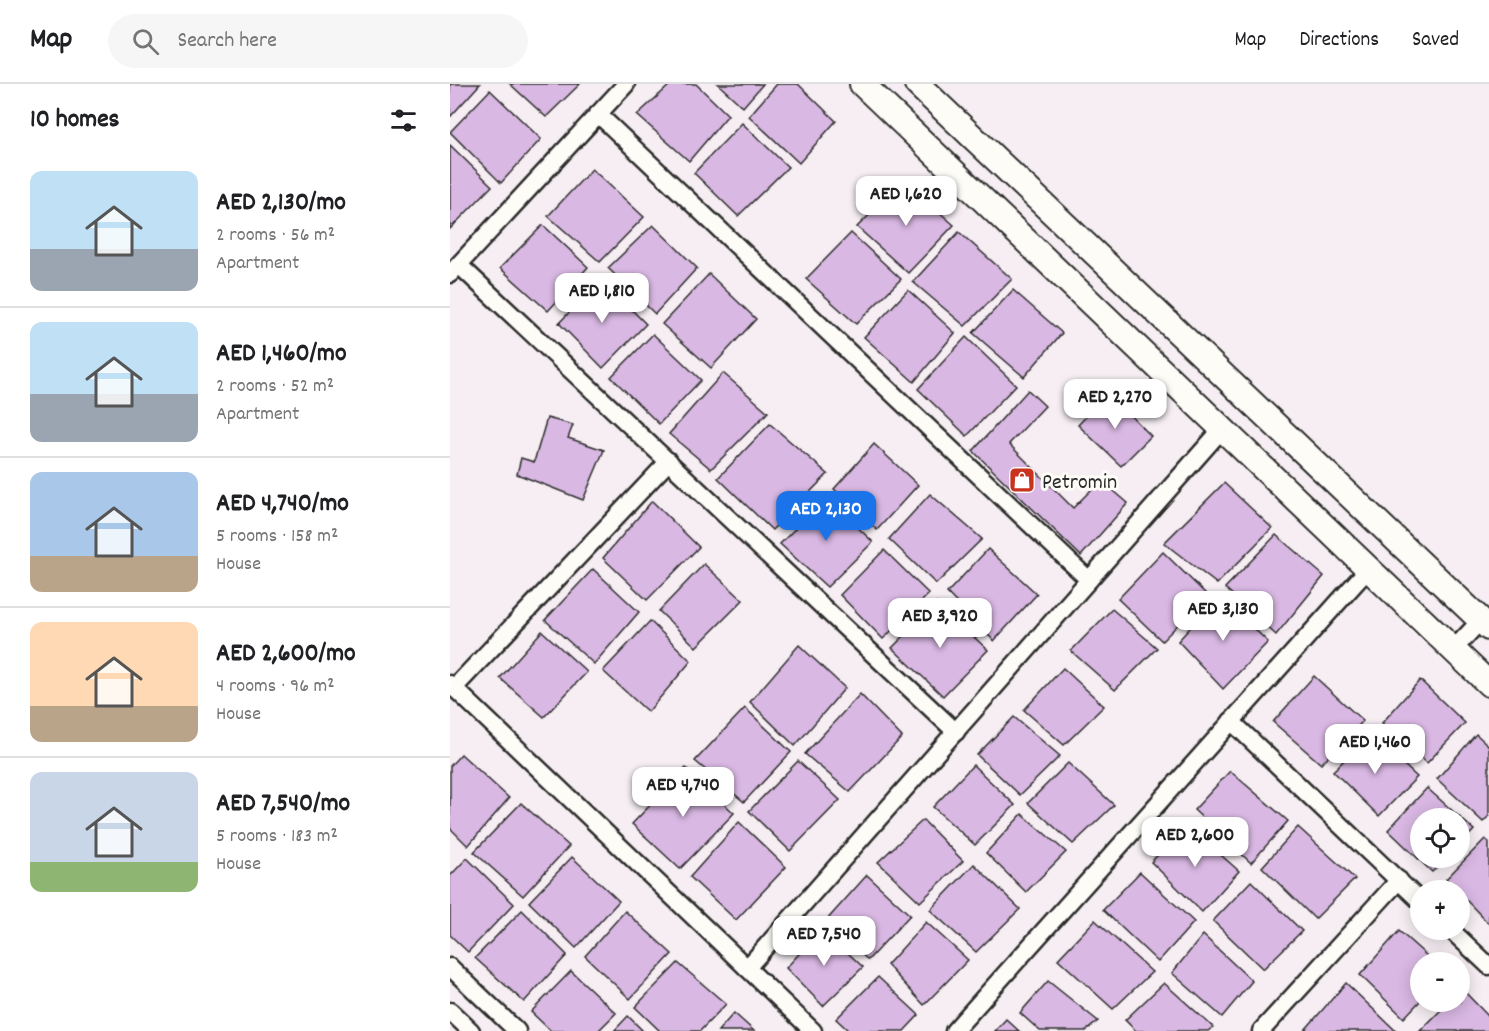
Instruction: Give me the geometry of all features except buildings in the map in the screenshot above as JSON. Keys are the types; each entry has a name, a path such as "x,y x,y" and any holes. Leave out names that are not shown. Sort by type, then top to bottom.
{"street":[{"path":"626,84 454,270 669,461 956,732"},
{"path":"862,84 1489,684"},
{"path":"917,84 1485,624 1453,650"},
{"path":"598,114 1089,580"},
{"path":"747,968 1222,429"},
{"path":"669,461 452,686 813,1031"},
{"path":"954,1031 1368,568"},
{"path":"1232,721 1410,891"},
{"path":"1261,1031 1399,880"},
{"path":"1462,940 1489,966"},
{"path":"450,967 517,1031"},
{"path":"450,1011 471,1031"}],"place":[{"name":"Petromin","path":"1022,480"}]}
